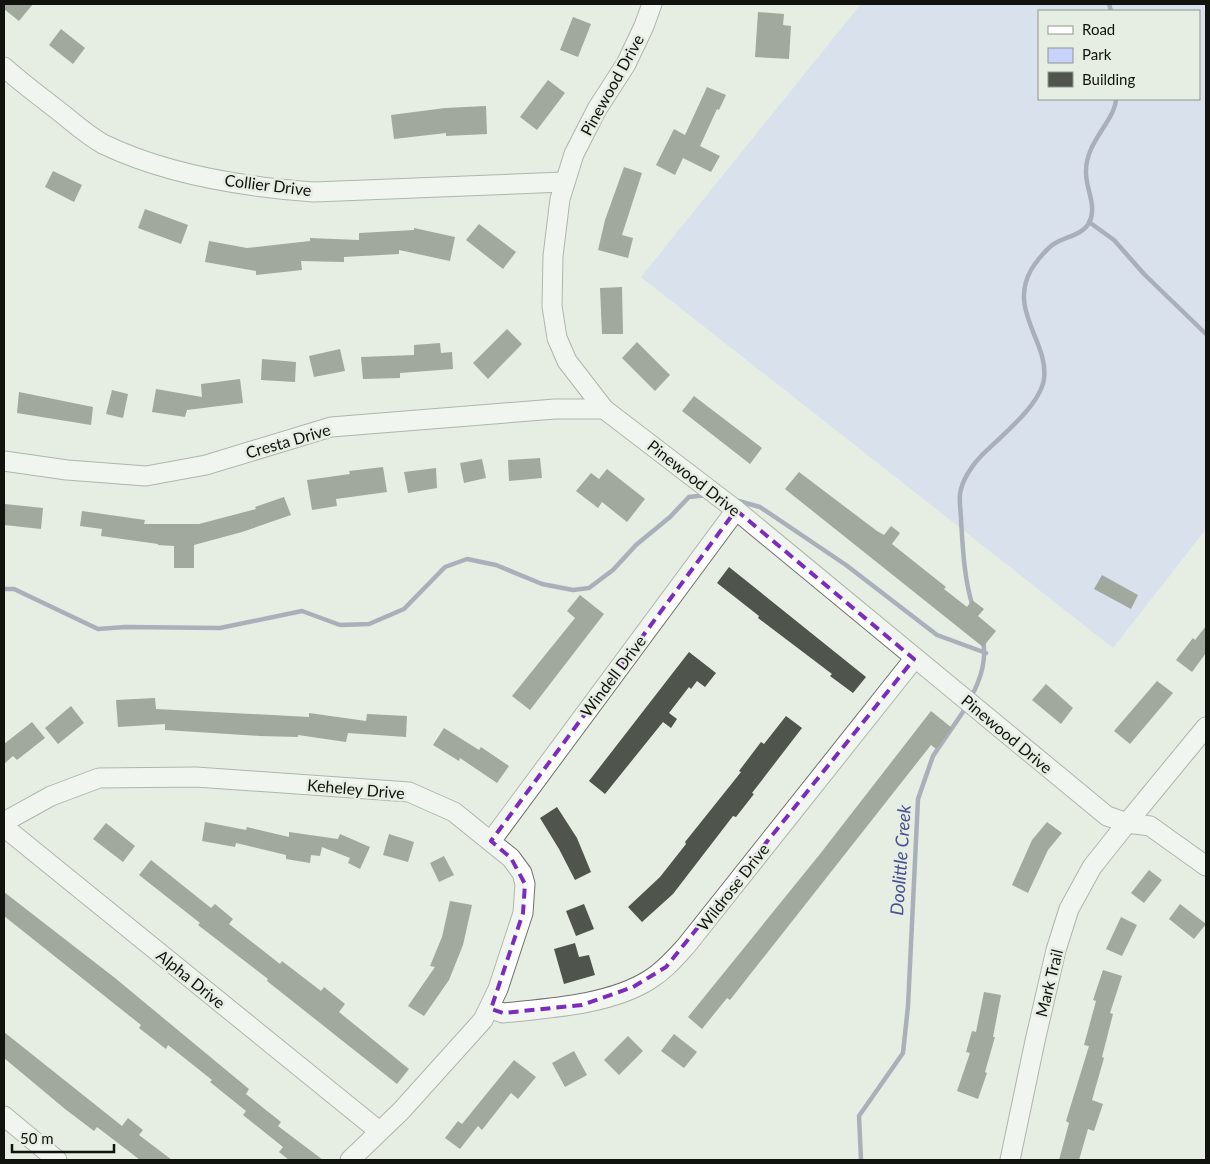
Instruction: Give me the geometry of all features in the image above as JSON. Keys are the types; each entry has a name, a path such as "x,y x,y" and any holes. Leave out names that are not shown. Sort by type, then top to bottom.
{"street":[{"name":"Pinewood Drive","path":"652,4 626,64 586,129 564,182 553,256 552,306 557,338 567,361 604,409 736,510 914,659 1107,816 1127,823"},
{"name":"Collier Drive","path":"4,67 82,130 103,143 140,159 211,178 273,189 314,192 564,182"},
{"name":"Cresta Drive","path":"4,461 67,470 146,476 206,465 331,427 555,409 604,409"},
{"name":"Windell Drive","path":"491,841 736,510"},
{"name":"Wildrose Drive","path":"491,1009 503,1013 582,1004 634,987 649,980 666,967 686,946 914,659"},
{"name":"Mark Trail","path":"1010,1160 1046,995 1069,909 1092,867 1206,727"},
{"name":"Keheley Drive","path":"4,822 51,796 99,778 196,776 408,792 432,800 454,812 511,858 522,872 525,884 523,913 491,1009 463,1044 401,1111 350,1160"},
{"path":"1127,823 1150,826 1206,866"},
{"name":"Alpha Drive","path":"4,828 379,1131"},
{"path":"4,1116 58,1160"}],"highlighted area":[{"path":"736,510 914,659 666,967 633,987 582,1005 503,1013 491,1009 523,913 525,884 511,858 491,841"}],"green space":[{"path":"861,4 1206,4 1206,529 1113,648 641,277"}],"building":[{"path":"4,4 33,4 19,21 4,9"},
{"path":"758,12 784,14 783,25 791,26 789,59 755,57"},
{"path":"573,17 591,24 578,57 560,50"},
{"path":"61,29 85,48 73,64 49,45"},
{"path":"548,80 565,93 537,130 520,117"},
{"path":"707,87 726,95 719,110 717,109 700,146 720,156 711,172 683,158 675,175 656,165 674,129 685,135"},
{"path":"486,106 487,134 446,136 446,133 394,139 391,115 445,108"},
{"path":"624,167 642,173 622,235 633,238 628,258 598,250 605,220"},
{"path":"53,171 82,185 74,202 45,187"},
{"path":"145,209 188,225 181,244 138,228"},
{"path":"479,224 516,252 503,269 466,240"},
{"path":"414,228 455,237 450,261 399,250 399,254 344,257 344,262 301,261 302,270 256,275 256,271 205,262 209,241 247,248 310,241 310,238 359,240 359,233 414,230"},
{"path":"622,287 623,334 602,334 600,288"},
{"path":"507,329 522,344 488,379 473,363"},
{"path":"637,342 670,375 655,391 622,358"},
{"path":"440,343 441,353 452,352 453,369 400,373 400,378 363,379 361,357 414,355 414,345"},
{"path":"340,349 345,371 314,377 309,356"},
{"path":"262,359 296,362 295,382 261,380"},
{"path":"240,379 243,403 187,410 185,417 152,412 156,389 202,397 201,384"},
{"path":"112,390 128,394 123,418 106,414"},
{"path":"19,392 93,407 91,425 17,413"},
{"path":"694,396 762,448 750,464 682,411"},
{"path":"540,458 542,478 509,481 508,460"},
{"path":"482,459 486,478 464,483 460,463"},
{"path":"383,467 387,492 336,499 337,506 312,510 307,480 350,474 349,471"},
{"path":"436,468 437,488 408,493 404,472"},
{"path":"607,469 645,499 627,522 602,502 598,508 576,491 591,473 599,479"},
{"path":"799,472 877,531 884,535 891,526 900,533 892,544 946,587 944,589 967,607 972,600 984,609 978,616 996,631 983,647 785,489"},
{"path":"284,497 291,515 242,532 194,545 194,568 174,568 174,546 101,536 102,529 80,526 82,511 145,520 144,524 199,524 256,509 255,507"},
{"path":"5,504 43,508 41,529 4,525"},
{"path":"729,567 866,677 853,693 830,676 832,674 758,618 759,616 717,583"},
{"path":"1102,575 1138,595 1131,609 1094,589"},
{"path":"580,595 604,614 530,710 512,696 575,618 567,611"},
{"path":"1206,626 1206,653 1192,672 1176,660 1193,638 1195,640"},
{"path":"689,652 716,673 705,687 697,681 691,689 689,687 669,713 677,719 671,728 663,722 605,794 589,781"},
{"path":"1157,681 1173,693 1130,744 1114,731"},
{"path":"1046,684 1073,708 1061,724 1032,700"},
{"path":"155,698 156,709 309,717 309,713 366,721 367,714 407,716 406,737 348,733 346,742 298,735 298,737 260,736 165,730 165,724 118,727 116,700"},
{"path":"71,706 84,723 58,744 45,728"},
{"path":"931,711 952,728 936,749 931,745 730,1000 727,998 702,1029 688,1017 820,854"},
{"path":"786,716 802,728 752,793 754,794 736,817 733,816 673,894 642,922 628,907 660,877 686,844 685,842 741,772 739,771 761,742 764,744"},
{"path":"32,722 45,738 17,760 13,756 4,764 4,744"},
{"path":"444,728 479,750 481,747 509,766 497,783 460,758 459,761 433,745"},
{"path":"557,807 577,838 591,872 575,880 540,818"},
{"path":"205,822 246,830 247,827 289,837 289,832 338,839 340,834 370,847 360,869 348,863 350,858 322,847 320,856 311,855 310,863 286,859 286,855 236,843 235,847 202,841"},
{"path":"1047,822 1062,833 1048,850 1028,893 1012,885 1032,840"},
{"path":"106,823 135,846 123,862 93,839"},
{"path":"389,834 414,842 408,862 383,855"},
{"path":"444,856 454,875 439,882 430,863"},
{"path":"151,860 211,908 215,904 233,919 229,924 280,964 282,961 321,991 324,987 345,1004 339,1012 409,1069 397,1084 267,981 268,979 198,925 200,923 139,875"},
{"path":"1149,870 1162,880 1144,903 1131,893"},
{"path":"4,892 115,978 249,1089 246,1094 281,1122 278,1126 323,1160 289,1160 279,1152 283,1147 243,1115 246,1111 210,1082 212,1080 168,1045 166,1049 139,1028 141,1025 4,916"},
{"path":"450,901 472,905 463,945 449,980 424,1016 408,1006 435,967 430,966 442,937"},
{"path":"584,904 594,929 576,936 566,911"},
{"path":"1180,904 1206,924 1194,939 1169,919"},
{"path":"1121,917 1137,925 1122,956 1106,949"},
{"path":"575,943 579,957 589,955 595,975 564,984 554,949"},
{"path":"1103,970 1122,976 1110,1013 1113,1014 1102,1057 1104,1058 1092,1100 1103,1104 1094,1131 1088,1129 1079,1160 1059,1160 1069,1123 1066,1121 1089,1046 1084,1045 1096,1001 1093,1000"},
{"path":"984,992 1001,995 993,1037 995,1037 985,1072 987,1073 978,1099 957,1091 970,1053 966,1052 972,1031 976,1032"},
{"path":"4,1032 122,1126 128,1118 143,1130 139,1135 172,1160 140,1160 97,1127 94,1131 65,1109 4,1058"},
{"path":"674,1034 697,1052 684,1068 661,1051"},
{"path":"628,1036 643,1051 619,1075 604,1060"},
{"path":"574,1051 587,1075 565,1087 552,1063"},
{"path":"514,1060 536,1077 518,1099 511,1093 482,1130 478,1126 460,1149 445,1138 458,1121 462,1124"}],"waterway":[{"name":"Doolittle Creek","path":"1109,4 1111,10"},
{"name":"Doolittle Creek","path":"973,607 964,564 960,504 961,489 965,478 975,463 1027,410 1041,389 1044,379 1044,365 1026,313 1025,285 1031,270 1048,248 1082,231 1089,223 1092,204 1086,177 1087,160 1095,141 1111,115 1116,100"},
{"path":"1089,222 1114,240 1144,274 1206,334"},
{"path":"4,589 14,589 98,629 125,627 220,628 302,611 340,625 369,624 404,609 445,567 467,559 496,565 542,584 573,590 589,588 613,570 636,545 670,517 689,497 708,495"},
{"path":"735,500 760,507 846,565 937,635 986,653"},
{"name":"Doolittle Creek","path":"971,697 982,670 983,640"},
{"name":"Doolittle Creek","path":"861,1160 859,1116 903,1053 908,1006 918,799 933,756 967,706"}]}
